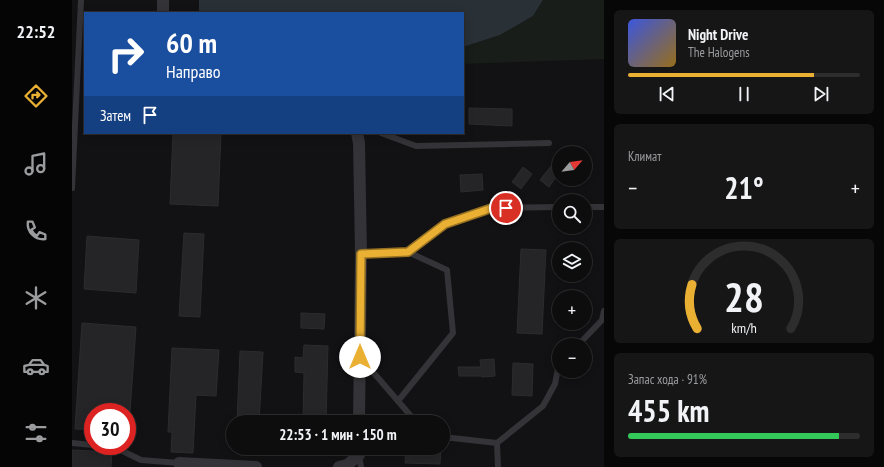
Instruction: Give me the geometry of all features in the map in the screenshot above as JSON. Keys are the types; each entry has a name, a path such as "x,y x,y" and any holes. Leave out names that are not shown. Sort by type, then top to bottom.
{"street":[{"path":"163,0 163,12"},
{"path":"357,134 359,143 361,254 359,415"},
{"path":"339,467 347,465 356,455"},
{"path":"179,463 256,467"}],"lane":[{"path":"72,188 81,0"},
{"path":"384,134 416,146 549,143"},
{"path":"592,207 604,207"},
{"path":"408,252 445,224 492,208 552,208"},
{"path":"361,254 408,252 447,270 453,333 398,401"},
{"path":"585,338 602,320 604,311"},
{"path":"360,357 410,415"},
{"path":"450,438 497,443 543,406 555,384 556,378"},
{"path":"72,443 84,444"},
{"path":"497,443 498,467"},
{"path":"131,455 141,460 179,463"},
{"path":"360,455 361,467"}],"shaded area":[{"path":"199,0 543,0 533,16 500,35 464,47 464,12 199,12"},
{"path":"543,0 604,0 604,59 464,64 464,47 500,35 533,16"}],"building":[{"path":"469,108 512,109 512,126 469,124"},
{"path":"173,134 221,134 218,206 170,204"},
{"path":"551,166 552,167 552,183 549,187 540,180"},
{"path":"523,167 532,174 521,189 512,182"},
{"path":"482,174 483,190 461,192 460,175"},
{"path":"184,233 204,234 200,317 179,316"},
{"path":"87,236 139,240 136,293 84,289"},
{"path":"521,249 546,250 542,334 517,333"},
{"path":"301,313 325,314 324,329 301,328"},
{"path":"82,323 136,327 131,403 84,403 84,430 75,429"},
{"path":"304,345 328,346 326,415 303,415 304,373 295,372 295,357 303,358"},
{"path":"172,348 219,350 216,396 196,395 193,453 171,452 172,432 168,432"},
{"path":"240,351 263,352 259,415 237,415"},
{"path":"494,359 495,376 459,376 458,367 481,367 480,360"},
{"path":"513,363 533,364 532,396 512,395"},
{"path":"72,450 84,451 84,455 112,455 111,467 72,467"},
{"path":"406,455 441,455 440,464 405,463"}],"route":[{"path":"360,357 361,254 408,252 445,224 492,208 506,208"}]}
